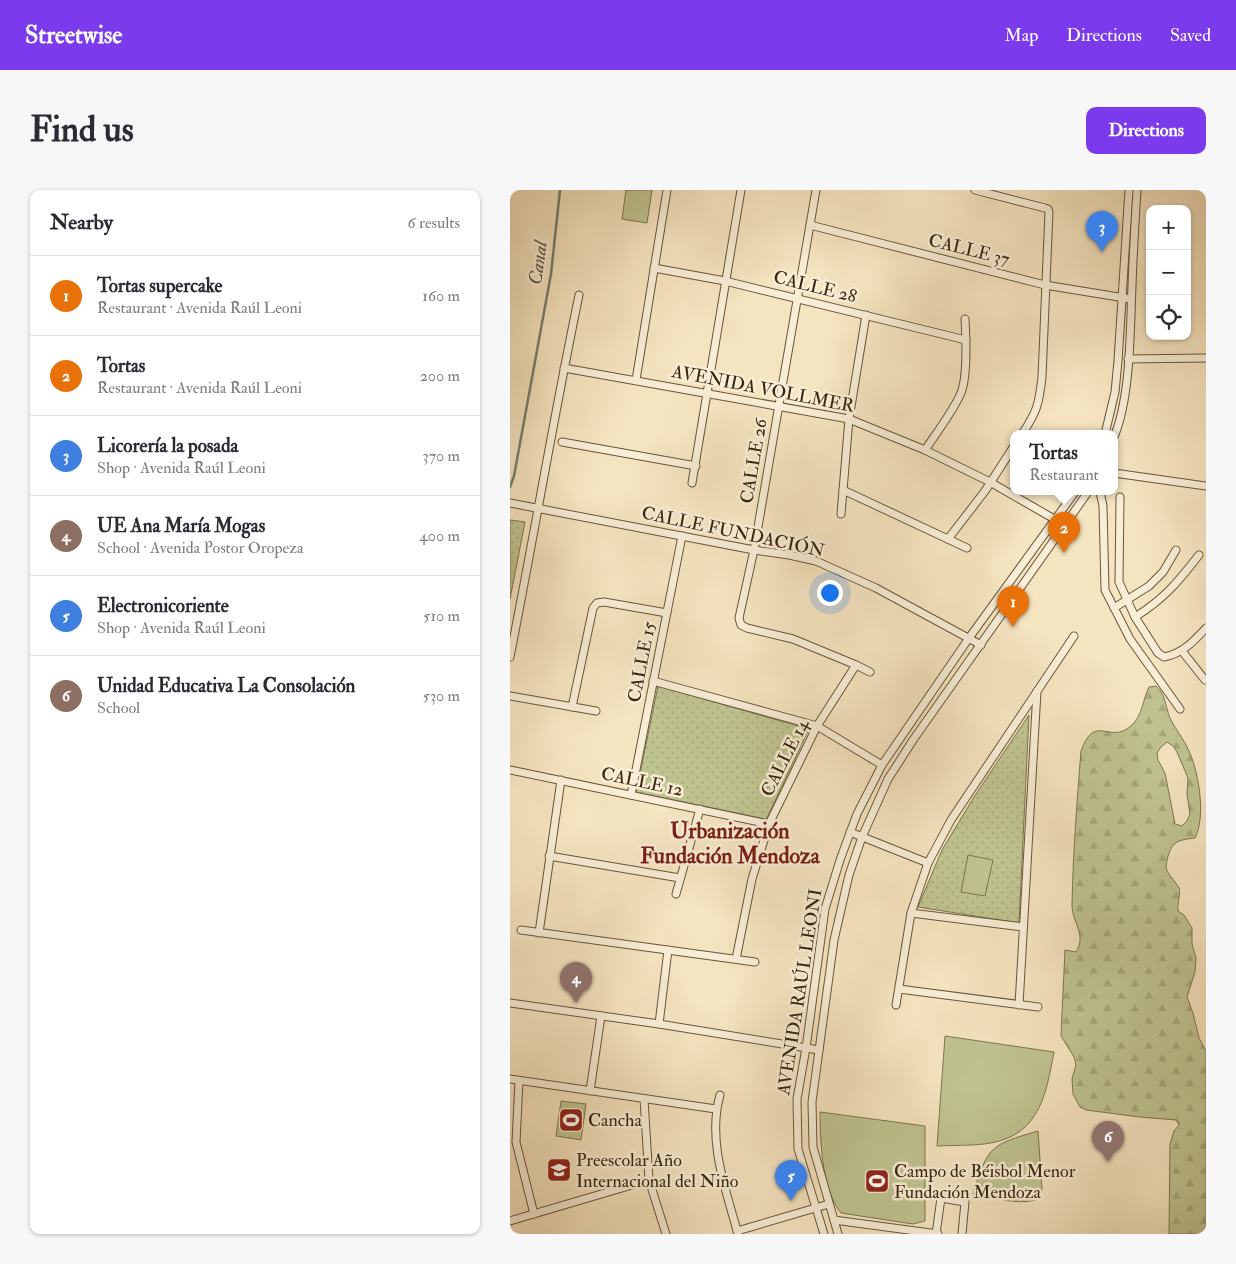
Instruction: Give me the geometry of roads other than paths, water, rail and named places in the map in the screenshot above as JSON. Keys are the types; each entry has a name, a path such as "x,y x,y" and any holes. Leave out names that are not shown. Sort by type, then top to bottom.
{"street":[{"path":"636,380 667,190"},
{"path":"692,483 741,190"},
{"name":"CALLE 26","path":"816,190 754,550 739,618 741,625 747,628 793,639 856,665"},
{"path":"975,190 1045,208 1049,212 1040,397 1035,414 1025,430"},
{"path":"1106,430 1115,392 1128,190"},
{"path":"1117,430 1125,393 1138,190"},
{"name":"CALLE 37","path":"810,225 1045,285 1131,299"},
{"name":"CALLE 28","path":"654,268 725,281 966,340"},
{"path":"510,657 579,295"},
{"path":"841,514 849,419 866,315"},
{"path":"925,450 957,401 963,388 966,340 965,319"},
{"path":"1128,359 1206,358"},
{"name":"AVENIDA VOLLMER","path":"564,368 849,419 925,450 1010,494"},
{"path":"562,442 696,466"},
{"path":"948,539 1010,452"},
{"path":"1118,474 1206,486"},
{"path":"843,490 967,548"},
{"name":"AVENIDA VOLLMER","path":"1013,495 1056,520"},
{"name":"AVENIDA RAÚL LEONI","path":"824,1234 798,1150 797,1099 825,909 850,832 882,765 969,638 1073,495"},
{"name":"AVENIDA RAÚL LEONI","path":"838,1234 813,1147 812,1102 834,940 849,875 862,837 888,779 913,740 1086,495"},
{"path":"1101,495 1103,506 1104,590 1130,639 1180,709"},
{"path":"1120,497 1119,575 1120,582 1135,618 1158,653 1164,657 1174,656 1206,628"},
{"name":"CALLE FUNDACIÓN","path":"510,504 816,561 876,588 981,645"},
{"name":"CALLE 15","path":"631,795 682,536"},
{"path":"1114,608 1149,586 1163,572 1176,550"},
{"path":"1135,618 1165,596 1199,554"},
{"path":"572,707 593,608 597,603 604,602 666,613"},
{"path":"896,1005 910,913 928,863 950,820 1074,636"},
{"path":"1182,650 1204,680"},
{"path":"856,665 870,672"},
{"name":"CALLE 14","path":"736,959 752,879 769,824 817,726 856,665"},
{"path":"653,681 817,726 882,765"},
{"path":"1019,1005 1038,691"},
{"path":"510,696 596,711"},
{"name":"CALLE 12","path":"510,770 769,824"},
{"path":"538,932 561,780"},
{"path":"676,894 700,809"},
{"path":"850,832 928,863"},
{"path":"549,856 680,878"},
{"path":"910,913 1024,927"},
{"path":"521,930 755,962"},
{"path":"659,1024 668,950"},
{"path":"899,989 1038,1007"},
{"path":"510,1003 659,1024 819,1050"},
{"path":"590,1091 601,1016"},
{"path":"510,1079 716,1109"},
{"path":"519,1081 516,1142 534,1214"},
{"path":"720,1095 716,1109 718,1159 738,1232 829,1204"},
{"path":"644,1099 649,1180 666,1234"},
{"path":"510,1221 649,1180"},
{"path":"834,1220 937,1234 940,1198 965,1202 962,1234"}],"waterway":[{"name":"Canal","path":"510,487 514,476 551,274 560,190"}],"place":[{"name":"Licorería la posada","path":"1102,252"},
{"name":"Tortas","path":"1064,553"},
{"name":"Tortas supercake","path":"1013,627"},
{"name":"UE Ana María Mogas","path":"576,1003"},
{"name":"Cancha","path":"571,1120"},
{"name":"Unidad Educativa La Consolación","path":"1108,1162"},
{"name":"Preescolar Año Internacional del Niño","path":"559,1170"},
{"name":"Campo de Béisbol Menor Fundación Mendoza","path":"877,1181"},
{"name":"Electronicoriente","path":"791,1201"}],"district":[{"name":"Urbanización Fundación Mendoza","path":"730,844"}]}
